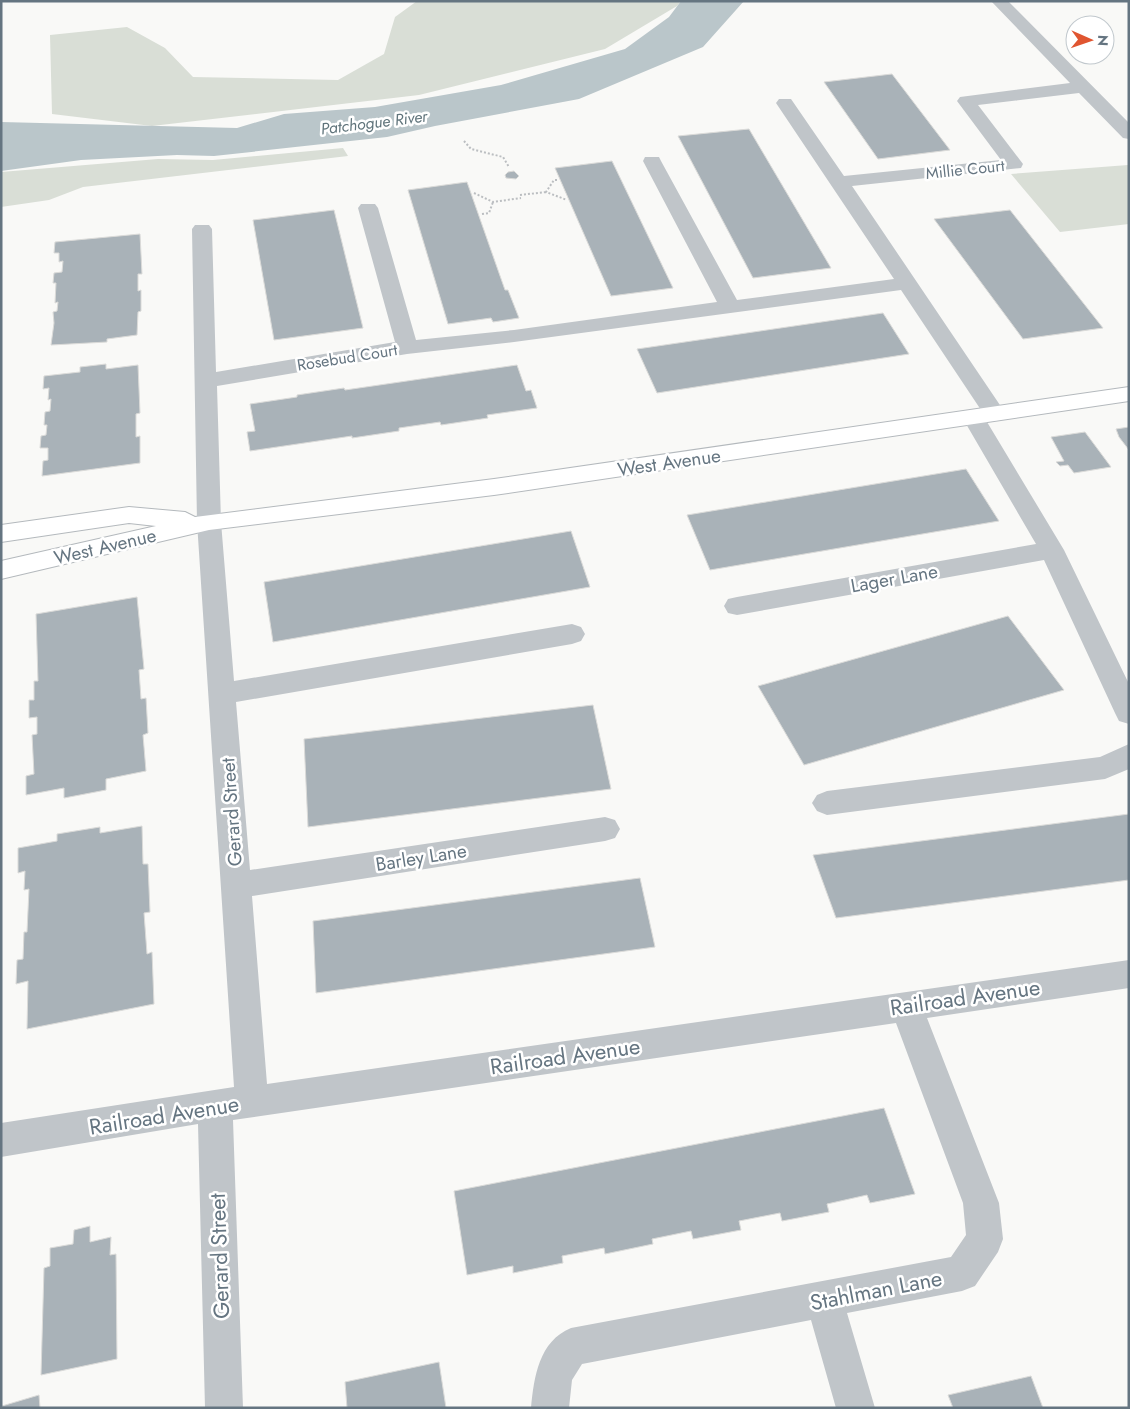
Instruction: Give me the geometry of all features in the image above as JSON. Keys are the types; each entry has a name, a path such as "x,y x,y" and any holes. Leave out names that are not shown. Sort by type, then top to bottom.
{"main road":[{"name":"West Avenue","path":"1,570 209,522 494,487 1129,394"},
{"name":"West Avenue","path":"1,534 130,515 209,522"}],"street":[{"path":"999,1 1129,134"},
{"name":"Millie Court","path":"839,182 1014,164 966,101 1083,87"},
{"path":"785,103 907,283 984,415 1052,550 1129,713"},
{"path":"652,161 730,307"},
{"name":"Rosebud Court","path":"204,381 407,347 368,208"},
{"path":"202,229 204,381 209,522"},
{"path":"407,347 629,322 907,283"},
{"name":"Gerard Street","path":"209,522 252,1102"},
{"name":"Lager Lane","path":"737,606 1052,550"},
{"path":"222,694 572,634"},
{"path":"827,803 1105,768 1129,755"},
{"name":"Barley Lane","path":"237,885 605,830"},
{"name":"Railroad Avenue","path":"1,1140 215,1104 252,1102 906,1005 1129,974"},
{"name":"Stahlman Lane","path":"550,1408 553,1375 571,1348 962,1273 985,1239 981,1203 906,1005"},
{"name":"Gerard Street","path":"215,1104 224,1408"},
{"path":"824,1299 856,1408"}],"path":[{"path":"464,141 471,149 503,157 509,167"},
{"path":"546,192 554,180 557,180"},
{"path":"474,194 493,202 546,192 567,200"},
{"path":"482,214 490,212 493,202"}],"shaded area":[{"path":"417,1 681,1 677,6 605,49 419,95 152,126 52,114 50,35 127,27 165,48 193,77 338,80 384,54 395,17"},
{"path":"343,148 348,156 83,187 49,200 1,207 1,172 158,159 213,160"},
{"path":"1128,165 1129,224 1060,232 1011,174"}],"water":[{"name":"Patchogue River","path":"681,1 744,1 703,47 579,99 387,137 214,156 177,155 81,160 1,171 1,122 237,128 284,114 375,107 501,85 625,49 669,17"}],"building":[{"path":"892,74 950,150 878,159 824,82"},
{"path":"749,129 831,268 753,278 678,136"},
{"path":"612,161 673,288 611,296 555,168"},
{"path":"514,171 519,176 516,179 506,178 505,175 508,172"},
{"path":"467,182 505,290 508,290 519,318 493,322 491,318 448,324 408,190"},
{"path":"334,210 363,328 274,340 253,220"},
{"path":"1010,210 1103,328 1023,339 934,219"},
{"path":"140,234 142,274 138,274 138,291 141,290 141,311 138,312 137,335 107,339 107,342 51,345 54,323 53,312 57,311 58,302 55,303 56,283 53,283 54,273 62,272 63,261 59,262 59,253 54,253 55,242"},
{"path":"883,313 909,354 657,393 637,349"},
{"path":"106,364 106,369 138,365 140,413 136,414 136,437 140,436 140,463 42,476 43,461 48,460 48,448 40,448 41,436 46,435 47,425 44,425 45,412 50,411 51,399 48,400 49,388 43,389 44,376 80,372 80,367"},
{"path":"517,365 526,391 531,390 537,408 487,415 488,418 441,425 440,422 399,428 399,431 250,451 247,432 255,431 250,404 344,388 345,390"},
{"path":"1129,427 1129,450 1119,437 1116,429"},
{"path":"1085,432 1111,467 1074,473 1068,465 1060,466 1056,462 1064,461 1051,437"},
{"path":"966,469 999,521 710,570 687,515"},
{"path":"571,531 590,587 273,642 264,582"},
{"path":"137,597 144,669 139,670 141,699 146,698 148,733 143,735 146,771 106,779 106,790 64,798 64,788 26,795 26,776 34,774 32,735 37,734 37,717 29,718 29,700 34,700 34,681 38,681 36,614"},
{"path":"1008,616 1064,690 804,765 758,686"},
{"path":"593,705 611,789 308,827 304,739"},
{"path":"1129,814 1129,880 836,918 813,855"},
{"path":"142,826 143,864 148,864 150,912 144,913 147,954 152,952 154,1004 27,1029 28,981 16,984 17,960 23,959 24,932 27,932 29,889 24,890 25,871 18,873 18,848 57,841 57,834 100,827 100,833"},
{"path":"640,878 655,947 316,993 313,921"},
{"path":"884,1108 915,1194 870,1203 867,1195 827,1204 829,1212 782,1221 780,1213 739,1221 741,1230 693,1239 691,1231 652,1239 653,1244 605,1254 604,1248 562,1256 563,1263 513,1273 513,1266 467,1275 454,1191"},
{"path":"90,1226 90,1242 111,1237 110,1255 116,1254 117,1359 41,1375 44,1268 50,1266 50,1248 73,1244 74,1230"},
{"path":"439,1362 446,1408 347,1408 345,1382"},
{"path":"1031,1376 1043,1408 953,1408 948,1395"},
{"path":"39,1395 40,1408 2,1408 2,1406"}]}
